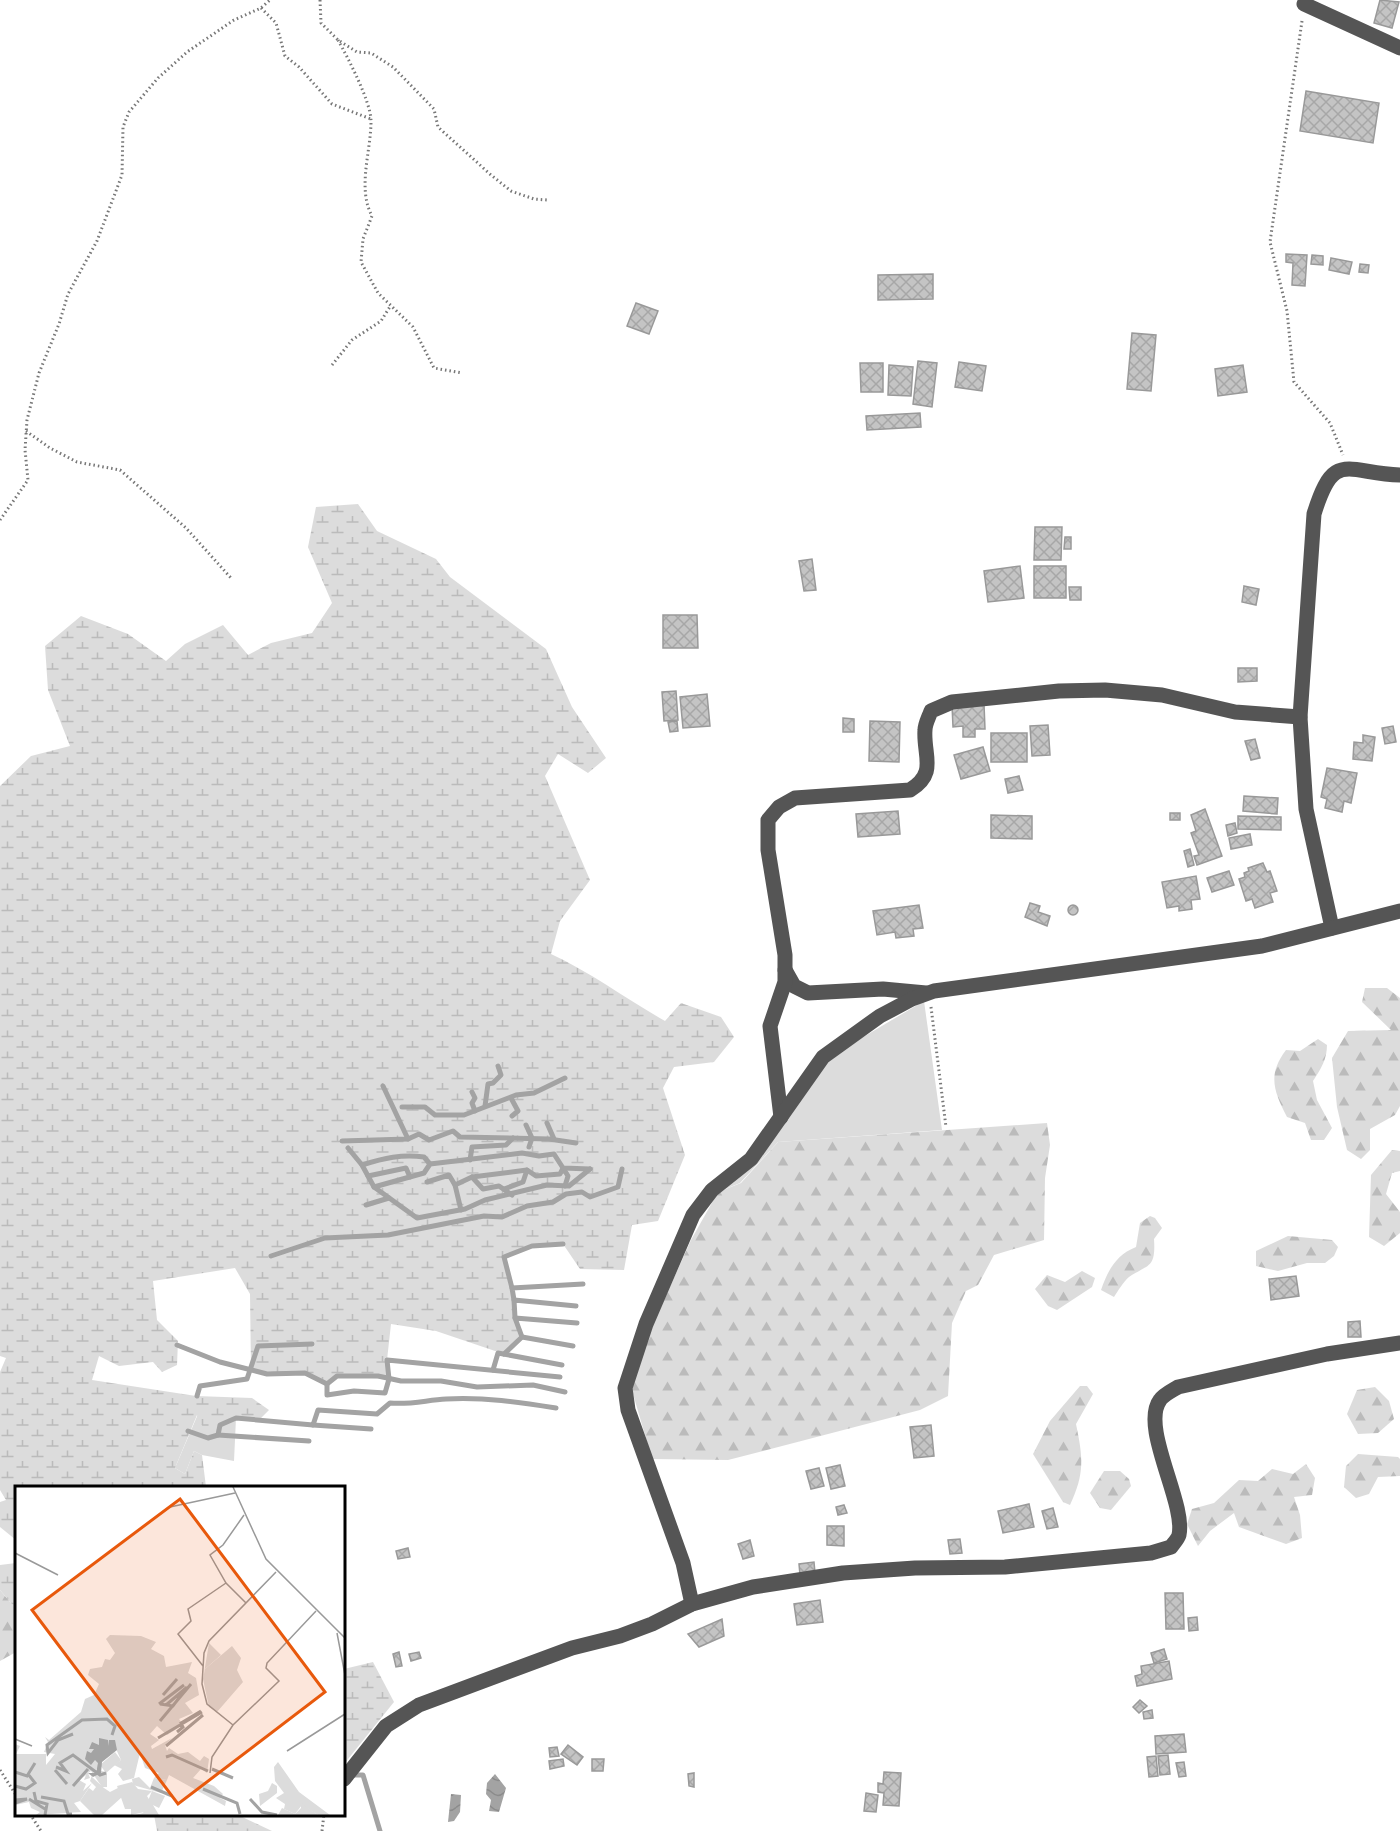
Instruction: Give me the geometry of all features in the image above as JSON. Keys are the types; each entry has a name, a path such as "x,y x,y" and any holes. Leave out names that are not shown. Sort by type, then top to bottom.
{"street":[{"path":"1304,4 1400,48"},
{"path":"1332,928 1306,809 1300,717 1314,514 1323,486 1332,473 1348,468 1400,475"},
{"path":"781,1118 770,1026 785,982 786,955 768,850 768,820 779,807 795,798 910,790 921,783 928,765 925,728 931,711 952,702 1059,691 1106,690 1162,695 1235,712 1300,717"},
{"path":"785,970 794,986 808,993 892,989 929,993 1262,946 1400,911"},
{"path":"692,1604 683,1563 635,1431 625,1388 646,1324 693,1215 712,1190 751,1159 781,1118 808,1075 823,1057 843,1040 880,1016 929,993"},
{"path":"345,1778 386,1726 419,1705 572,1648 620,1636 652,1624 692,1604 753,1587 843,1573 915,1568 1005,1567 1151,1553 1171,1547 1179,1536 1176,1507 1166,1473 1154,1414 1160,1400 1178,1387 1327,1354 1400,1344"}],"path":[{"path":"0,520 28,480 26,430 39,373 59,324 68,294 98,241 122,175 123,127 129,112 158,78 187,52 234,20 261,8 270,0"},
{"path":"320,0 321,23 338,40 357,52 371,53 393,67 434,109 438,127 504,185 534,200 547,200"},
{"path":"1304,4 1270,242 1287,311 1294,382 1330,423 1348,468"},
{"path":"261,8 276,23 285,56 299,67 332,104 371,119"},
{"path":"338,40 354,72 371,119 364,202 372,216 363,239 361,262 378,293 413,327 434,368 462,373"},
{"path":"332,365 352,340 381,321 391,305"},
{"path":"26,430 50,448 77,462 120,470 186,528 231,578"},
{"path":"929,993 946,1127"},
{"path":"0,1770 15,1792"},
{"path":"31,1816 41,1831"},
{"path":"322,1831 324,1816"}],"green space":[{"path":"358,504 377,531 436,559 450,577 546,649 572,707 606,758 588,773 558,754 545,776 590,880 560,921 551,954 581,969 665,1021 681,1003 721,1017 734,1037 714,1062 674,1067 663,1088 685,1155 658,1221 632,1225 624,1270 580,1269 563,1244 532,1246 504,1257 512,1288 515,1318 522,1337 504,1354 436,1331 391,1324 387,1360 389,1379 337,1376 327,1384 305,1373 267,1374 251,1370 250,1294 235,1268 153,1281 157,1320 178,1341 177,1365 162,1372 153,1362 119,1366 99,1356 92,1380 196,1396 252,1398 269,1410 260,1419 236,1418 220,1424 218,1435 208,1438 197,1415 175,1468 185,1474 194,1451 202,1455 206,1486 15,1486 15,1539 0,1527 0,1502 6,1500 0,1490 0,1372 6,1358 0,1356 0,786 31,756 70,746 48,690 45,646 81,616 128,634 166,661 185,644 223,625 248,655 271,643 312,633 332,603 308,547 316,507"},
{"path":"1365,988 1387,988 1400,998 1400,1106 1395,1115 1370,1129 1370,1150 1361,1159 1347,1150 1337,1107 1332,1058 1348,1031 1391,1030 1362,1002"},
{"path":"924,1001 942,1130 778,1142 740,1183 718,1192 778,1133 823,1065 838,1052"},
{"path":"1318,1039 1327,1045 1327,1050 1323,1064 1313,1081 1317,1100 1332,1128 1324,1140 1311,1140 1305,1123 1287,1117 1274,1083 1276,1067 1286,1050 1300,1051"},
{"path":"1047,1123 1050,1145 1045,1178 1044,1240 994,1255 978,1285 966,1291 952,1323 948,1396 920,1410 728,1460 652,1459 631,1387 643,1347 691,1240 718,1192 741,1183 778,1142"},
{"path":"1392,1150 1400,1151 1400,1171 1392,1173 1386,1194 1400,1212 1400,1233 1384,1246 1369,1237 1371,1175"},
{"path":"1150,1216 1155,1218 1162,1228 1154,1239 1152,1261 1127,1279 1114,1297 1101,1290 1118,1259 1136,1247 1140,1223"},
{"path":"1288,1236 1332,1240 1338,1247 1334,1256 1325,1263 1307,1263 1278,1271 1256,1266 1256,1251"},
{"path":"1082,1271 1095,1278 1092,1287 1057,1310 1048,1306 1035,1289 1047,1275 1065,1282"},
{"path":"1080,1386 1087,1386 1093,1394 1076,1424 1081,1465 1078,1484 1070,1505 1063,1502 1033,1454 1050,1421"},
{"path":"1375,1387 1389,1401 1394,1419 1378,1433 1358,1434 1347,1414 1357,1390"},
{"path":"198,1414 220,1425 236,1418 234,1461 202,1455 194,1451 185,1474 175,1468"},
{"path":"1358,1454 1398,1457 1400,1476 1378,1477 1369,1494 1356,1498 1344,1487 1346,1466"},
{"path":"1306,1464 1315,1478 1312,1495 1294,1497 1300,1515 1302,1538 1286,1544 1239,1527 1234,1513 1210,1531 1198,1546 1187,1524 1192,1509 1214,1503 1239,1480 1258,1481 1272,1469 1293,1474"},
{"path":"1104,1471 1120,1471 1129,1479 1131,1486 1111,1510 1100,1508 1090,1493"},
{"path":"15,1563 15,1608 0,1590 0,1565"},
{"path":"0,1590 15,1608 15,1653 0,1661"},
{"path":"373,1662 394,1702 345,1763 345,1669"},
{"path":"154,1816 240,1816 272,1831 157,1831"}],"water":[{"path":"495,1774 506,1788 499,1812 489,1811 491,1800 486,1794 487,1783"},
{"path":"451,1794 461,1795 460,1812 454,1821 448,1822"}],"building":[{"path":"1380,0 1399,2 1392,28 1374,23"},
{"path":"1306,91 1379,103 1373,143 1300,131"},
{"path":"1286,254 1307,255 1305,286 1292,285 1293,263 1286,262"},
{"path":"1312,255 1323,256 1323,265 1311,264"},
{"path":"1331,258 1352,262 1349,274 1329,270"},
{"path":"1360,264 1369,265 1368,273 1359,272"},
{"path":"933,274 933,299 878,300 878,275"},
{"path":"636,303 658,311 649,334 627,326"},
{"path":"1132,333 1156,335 1151,391 1127,389"},
{"path":"918,361 937,363 932,407 913,404"},
{"path":"959,362 986,366 982,391 955,387"},
{"path":"860,363 883,363 883,392 861,392"},
{"path":"889,365 913,367 911,396 888,395"},
{"path":"1243,365 1247,392 1218,396 1215,369"},
{"path":"920,413 921,427 867,430 866,416"},
{"path":"1035,527 1062,527 1061,560 1034,560"},
{"path":"1065,537 1071,537 1071,549 1064,549"},
{"path":"812,559 816,590 804,591 799,561"},
{"path":"1020,566 1024,598 988,602 984,571"},
{"path":"1034,566 1066,566 1066,598 1034,598"},
{"path":"1244,586 1259,589 1256,605 1242,602"},
{"path":"1069,587 1081,587 1081,600 1070,600"},
{"path":"663,615 697,615 698,648 663,648"},
{"path":"1238,668 1257,668 1257,681 1238,682"},
{"path":"676,691 678,720 664,721 662,692"},
{"path":"707,694 710,726 683,728 680,697"},
{"path":"984,704 985,729 975,729 975,737 963,737 963,726 953,727 952,705"},
{"path":"843,718 854,719 854,732 843,732"},
{"path":"677,721 678,731 670,732 668,722"},
{"path":"870,721 900,722 899,762 869,761"},
{"path":"1048,725 1050,755 1032,756 1030,726"},
{"path":"1393,726 1396,742 1385,744 1382,728"},
{"path":"991,733 1027,733 1027,762 991,762"},
{"path":"1363,735 1375,737 1372,761 1353,759 1354,742 1363,743"},
{"path":"1255,739 1260,758 1251,760 1245,741"},
{"path":"983,747 990,771 961,779 954,755"},
{"path":"1327,768 1357,773 1351,803 1344,801 1342,812 1325,808 1327,799 1321,797"},
{"path":"1019,776 1023,790 1008,793 1005,779"},
{"path":"1244,796 1278,798 1277,814 1243,811"},
{"path":"1205,809 1222,856 1197,865 1194,856 1199,855 1191,833 1196,831 1191,815"},
{"path":"898,811 900,834 858,837 856,814"},
{"path":"1170,813 1180,813 1180,820 1170,820"},
{"path":"991,815 1032,816 1032,839 991,838"},
{"path":"1238,816 1281,817 1281,830 1238,829"},
{"path":"1235,823 1237,833 1228,836 1226,825"},
{"path":"1250,834 1252,845 1231,849 1229,838"},
{"path":"1190,849 1194,865 1188,867 1184,851"},
{"path":"1263,863 1267,872 1270,871 1277,891 1270,893 1273,902 1255,908 1252,899 1246,901 1239,879 1245,877 1244,873 1249,871 1248,868"},
{"path":"1229,871 1234,885 1212,892 1207,878"},
{"path":"1196,876 1200,899 1191,900 1192,909 1179,911 1179,906 1167,908 1162,882"},
{"path":"1030,903 1040,906 1038,912 1050,916 1047,926 1025,917"},
{"path":"919,905 923,928 913,929 914,936 896,938 895,932 877,935 873,911"},
{"path":"1073,905 1077,906 1077,914 1073,915 1069,914 1068,910 1069,906"},
{"path":"1296,1276 1299,1296 1271,1300 1269,1279"},
{"path":"1360,1321 1361,1337 1348,1337 1348,1322"},
{"path":"931,1425 934,1456 914,1458 910,1427"},
{"path":"840,1465 845,1486 831,1489 826,1468"},
{"path":"819,1468 824,1486 811,1489 806,1471"},
{"path":"1029,1504 1034,1527 1003,1533 998,1511"},
{"path":"844,1505 847,1513 838,1515 836,1507"},
{"path":"1053,1508 1058,1527 1047,1529 1042,1511"},
{"path":"827,1526 844,1526 844,1546 827,1545"},
{"path":"960,1539 962,1553 950,1554 948,1540"},
{"path":"750,1540 754,1556 743,1559 738,1544"},
{"path":"408,1548 410,1557 398,1559 396,1551"},
{"path":"814,1562 815,1573 800,1575 799,1564"},
{"path":"1165,1593 1183,1593 1184,1629 1166,1629"},
{"path":"820,1600 823,1622 797,1625 794,1604"},
{"path":"1197,1617 1198,1630 1189,1631 1188,1618"},
{"path":"722,1619 724,1636 699,1647 688,1634"},
{"path":"1164,1649 1167,1659 1154,1663 1151,1653"},
{"path":"399,1652 402,1666 396,1667 393,1654"},
{"path":"419,1652 421,1658 411,1661 409,1654"},
{"path":"1169,1661 1172,1679 1137,1686 1135,1676 1142,1674 1141,1666"},
{"path":"1140,1700 1147,1706 1139,1713 1133,1707"},
{"path":"1152,1710 1153,1718 1144,1719 1143,1712"},
{"path":"1184,1734 1186,1752 1156,1754 1155,1736"},
{"path":"568,1745 583,1757 577,1765 561,1754"},
{"path":"557,1747 559,1756 550,1757 549,1748"},
{"path":"1168,1755 1170,1774 1160,1775 1158,1756"},
{"path":"1156,1756 1158,1776 1149,1777 1147,1757"},
{"path":"563,1759 564,1766 550,1769 549,1761"},
{"path":"592,1759 604,1759 603,1771 592,1771"},
{"path":"1184,1762 1186,1776 1179,1777 1176,1763"},
{"path":"884,1772 901,1773 899,1806 883,1805 884,1793 878,1792 878,1783 883,1784"},
{"path":"694,1773 694,1787 689,1786 688,1774"},
{"path":"866,1793 878,1795 876,1812 864,1811"}],"waterway":[{"path":"485,1106 488,1084 493,1083 501,1075 498,1066"},
{"path":"402,1107 425,1107 435,1115 464,1115 516,1095 534,1093 565,1078"},
{"path":"383,1086 408,1139"},
{"path":"472,1092 475,1098 472,1103 475,1111"},
{"path":"511,1098 518,1111 512,1116"},
{"path":"547,1123 554,1139"},
{"path":"526,1125 532,1138 529,1147"},
{"path":"342,1141 408,1139 419,1134 429,1140 453,1131 460,1137 549,1139 576,1143"},
{"path":"470,1160 472,1147 506,1145 513,1138"},
{"path":"348,1148 362,1165 374,1187 417,1218 465,1209 485,1200 547,1185 569,1186 590,1169"},
{"path":"374,1187 424,1173 430,1164 522,1153 539,1156 554,1154 563,1168 590,1169"},
{"path":"362,1165 401,1156 424,1157 430,1164"},
{"path":"368,1176 406,1168 410,1177"},
{"path":"427,1182 449,1175 455,1185 472,1177 527,1170 536,1176 560,1174 563,1168 568,1176 565,1186"},
{"path":"271,1256 325,1238 388,1235 484,1216 502,1217 527,1206 553,1202 566,1194 582,1192 590,1197 618,1187 622,1169"},
{"path":"504,1189 523,1182 527,1170"},
{"path":"472,1177 483,1189 499,1186 512,1195"},
{"path":"455,1185 461,1210"},
{"path":"366,1205 389,1198"},
{"path":"512,1288 504,1257 532,1246 563,1244"},
{"path":"514,1300 512,1288 583,1284"},
{"path":"515,1318 514,1300 576,1306"},
{"path":"522,1337 515,1318 577,1323"},
{"path":"504,1354 522,1337 573,1346"},
{"path":"197,1396 200,1386 247,1379 258,1346 312,1344"},
{"path":"177,1345 220,1362 267,1374 305,1373 327,1384 337,1376 378,1376 401,1381 441,1381 477,1387 533,1385 565,1392"},
{"path":"493,1370 498,1353 562,1365"},
{"path":"327,1384 327,1395 354,1391 385,1393 389,1379 387,1360 560,1377"},
{"path":"188,1431 208,1438 218,1435 220,1425 236,1418 313,1425 318,1410 377,1414 390,1403 446,1399 501,1400 556,1408"},
{"path":"313,1425 371,1429"},
{"path":"218,1435 309,1441"},
{"path":"351,1775 363,1775 380,1831"}]}
